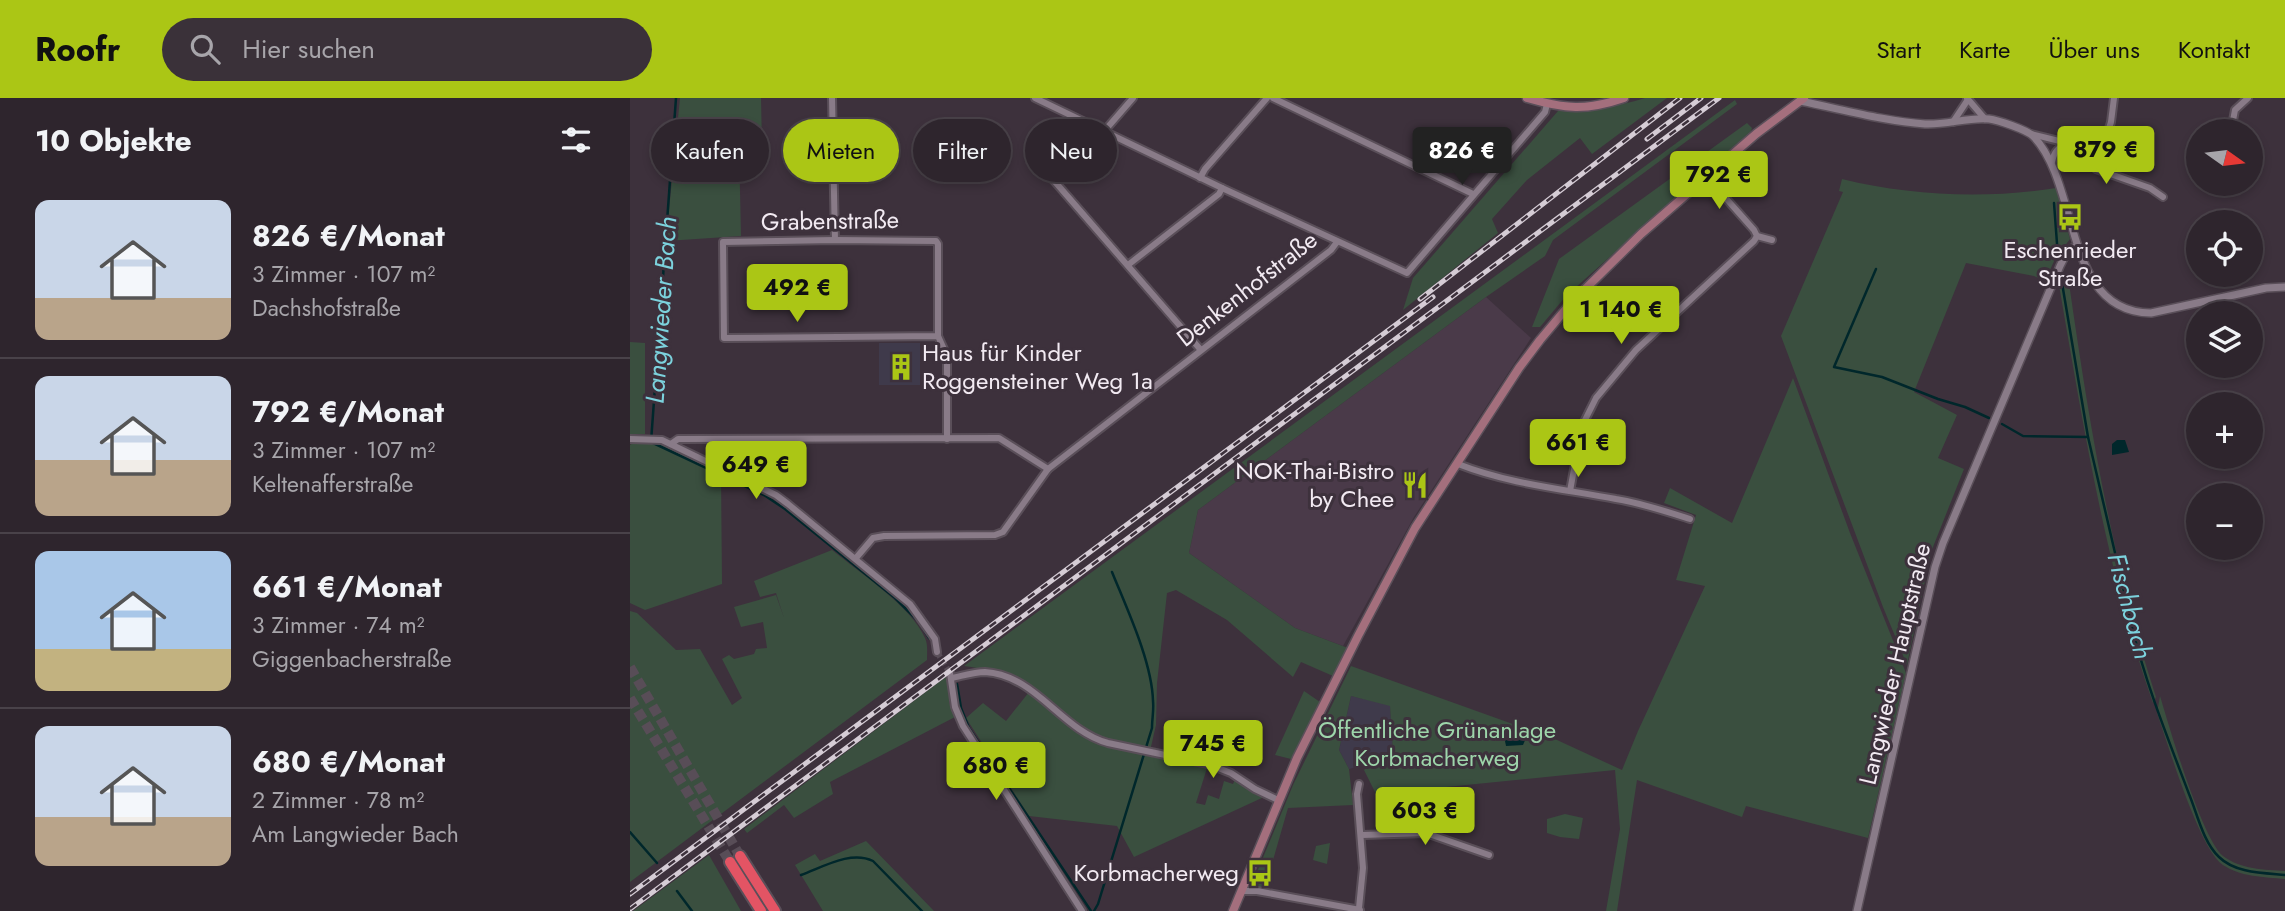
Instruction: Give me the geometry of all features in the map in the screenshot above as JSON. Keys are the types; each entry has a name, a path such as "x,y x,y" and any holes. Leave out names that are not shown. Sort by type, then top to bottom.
{"highway":[{"path":"735,862 752,911"},
{"path":"735,862 761,911"},
{"path":"735,862 775,911"}],"main road":[{"path":"1527,98 1547,104 1585,108 1624,98"},
{"path":"1233,911 1278,800 1315,721 1415,528 1519,369 1562,314 1641,234 1802,99"}],"street":[{"path":"832,98 835,240"},
{"path":"1035,98 1079,119"},
{"path":"1115,119 1133,98"},
{"path":"1200,178 1266,98"},
{"path":"1273,98 1473,194"},
{"path":"1822,98 1827,106"},
{"path":"2114,98 2111,122 2096,169 2150,187 2163,197"},
{"path":"2233,119 2235,110 2248,98"},
{"path":"1802,99 1923,123 1992,119 2031,134 2100,151"},
{"path":"1953,122 1967,99 1984,119"},
{"path":"1117,137 1406,273 1545,112 1547,104"},
{"path":"2031,134 2052,162 2078,246 2094,282 2108,298 2124,309 2151,313 2266,288 2285,287"},
{"path":"2052,162 2054,153 2061,146 2069,144"},
{"path":"1707,177 1754,230 1756,236"},
{"path":"1055,182 1200,349"},
{"path":"1128,265 1219,194 1222,188"},
{"path":"1756,236 1772,240"},
{"path":"1570,491 1582,426 1595,398 1636,350 1748,247 1756,236"},
{"name":"Grabenstraße","path":"835,240 936,241 938,336 724,338 723,242 835,240"},
{"name":"Denkenhofstraße","path":"856,558 873,538 884,536 995,536 1003,532 1048,469 1331,250 1337,242"},
{"name":"Langwieder Hauptstraße","path":"1857,911 1928,596 1943,543 2060,266 2068,250 2078,246"},
{"path":"938,336 947,356 947,439"},
{"path":"671,444 678,439 999,438 1048,469"},
{"path":"630,439 655,439 671,444 776,495 856,558 915,610 935,639 937,652"},
{"path":"1458,464 1522,483 1639,504 1689,519"},
{"path":"1082,911 959,719 951,676 986,672 1007,678 1040,695 1092,737 1208,764 1231,772 1255,789 1278,800"},
{"path":"1242,891 1257,891 1360,910 1363,868 1357,794 1359,784"},
{"path":"1362,835 1426,833 1489,855"}],"shaded area":[{"path":"1486,297 1531,338 1414,517 1343,646 1295,628 1189,553 1198,510"},
{"path":"879,343 920,343 920,385 879,385"},
{"path":"2117,440 2125,440 2129,452 2112,455 2112,444"},
{"path":"1351,696 1390,705 1393,753 1349,769 1339,750"},
{"path":"1517,730 1526,738 1523,745 1506,746 1503,731"}],"green space":[{"path":"680,98 761,98 761,119 678,119"},
{"path":"1645,98 1667,98 1592,154 1580,138 1527,180 1492,219 1498,233 1403,310 1413,278 1558,111 1602,108"},
{"path":"1735,100 1737,104 1553,240 1545,256 1198,510 1189,553 1295,628 1348,648 1333,676 1301,662 1293,677 1227,620 1176,590 1167,593 1157,683 1156,725 1150,751 1094,736 1030,687 998,673 964,666"},
{"path":"1747,123 1752,128 1751,131 1566,296 1540,327 1532,327 1559,259"},
{"path":"2069,148 2097,153 2092,171 2061,170 2059,163 2063,152"},
{"path":"1842,179 1895,189 1949,194 2003,194 2056,188 2070,239 2055,259 2045,281 2034,276 1966,263 1914,392 1957,415 1938,458 1964,469 1931,552 1907,665 1781,336 1843,192 1839,191"},
{"path":"672,182 740,182 741,236 666,241"},
{"path":"2063,274 2069,283 2114,544 2156,697 2153,703 2122,601 2097,496 2059,285"},
{"path":"630,342 645,343 645,434 630,434"},
{"name":"Öffentliche Grünanlage Korbmacherweg","path":"1793,378 1850,533 1906,673 1868,838 1746,806 1742,817 1637,780 1617,911 1606,911 1620,829 1615,770 1376,794 1364,770 1371,763 1393,753 1390,706 1351,696 1339,750 1349,769 1353,805 1288,808 1266,892 1250,889 1293,785 1351,666 1557,740 1622,770 1705,586 1676,580 1696,515 1664,503 1670,488 1732,523"},
{"path":"655,440 721,473 722,584 645,610 630,603 630,445"},
{"path":"832,550 909,614 925,638 927,660 630,882 630,611 637,613 676,650 700,649 732,705 742,698 722,659 729,655 734,659 754,654 756,649 767,648 763,622 741,627 734,607 776,595 784,618 776,593 760,597 754,581"},
{"path":"947,676 949,702 955,717 830,782 833,794 794,818 784,805 747,833 744,829"},
{"path":"1304,691 1320,702 1291,759 1275,755"},
{"path":"1029,692 1091,738 1208,765 1196,803 1205,805 1208,795 1219,799 1224,781 1233,784 1236,777 1264,797 1134,857 1117,826 1029,816 966,718 983,703 1006,721"},
{"path":"2160,696 2196,806 2215,845 2223,856 2237,864 2285,871 2285,879 2237,872 2223,865 2214,855 2194,818 2157,713"},
{"path":"1565,814 1583,818 1579,839 1547,833 1547,819"},
{"path":"866,841 934,911 823,911 795,865 815,854 820,861"},
{"path":"1330,843 1327,864 1313,860 1316,846"},
{"path":"709,855 741,911 633,911"}],"waterway":[{"name":"Langwieder Bach","path":"676,98 651,442 764,495 785,509 895,598 919,622 929,638"},
{"name":"Fischbach","path":"2054,203 2058,257"},
{"name":"Fischbach","path":"1876,269 1834,367 1882,377 1989,418"},
{"name":"Fischbach","path":"2061,277 2088,437 2138,651 2201,827 2213,851 2226,862 2250,871 2285,875"},
{"path":"2002,424 2023,436 2088,437"},
{"path":"1094,911 1152,728 1153,711 1152,686 1144,653 1112,572"},
{"name":"Langwieder Bach","path":"957,684 961,708 969,728 1091,911"},
{"name":"Langwieder Bach","path":"630,832 657,863"},
{"path":"801,875 846,858 864,858 873,861 922,911"},
{"name":"Langwieder Bach","path":"677,891 692,911"}],"tunnel":[{"path":"937,652 950,673"},
{"path":"630,667 740,856"},
{"path":"630,698 730,862"}],"railway":[{"path":"1420,299 1680,98"},
{"path":"1647,139 1701,98"},
{"path":"630,909 1719,98"},
{"path":"630,894 1433,297"}],"place":[{"name":"Eschenrieder Straße","path":"2070,217"},
{"name":"Haus für Kinder Roggensteiner Weg 1a","path":"901,367"},
{"name":"NOK-Thai-Bistro by Chee","path":"1415,485"},
{"name":"Korbmacherweg","path":"1260,873"}]}
